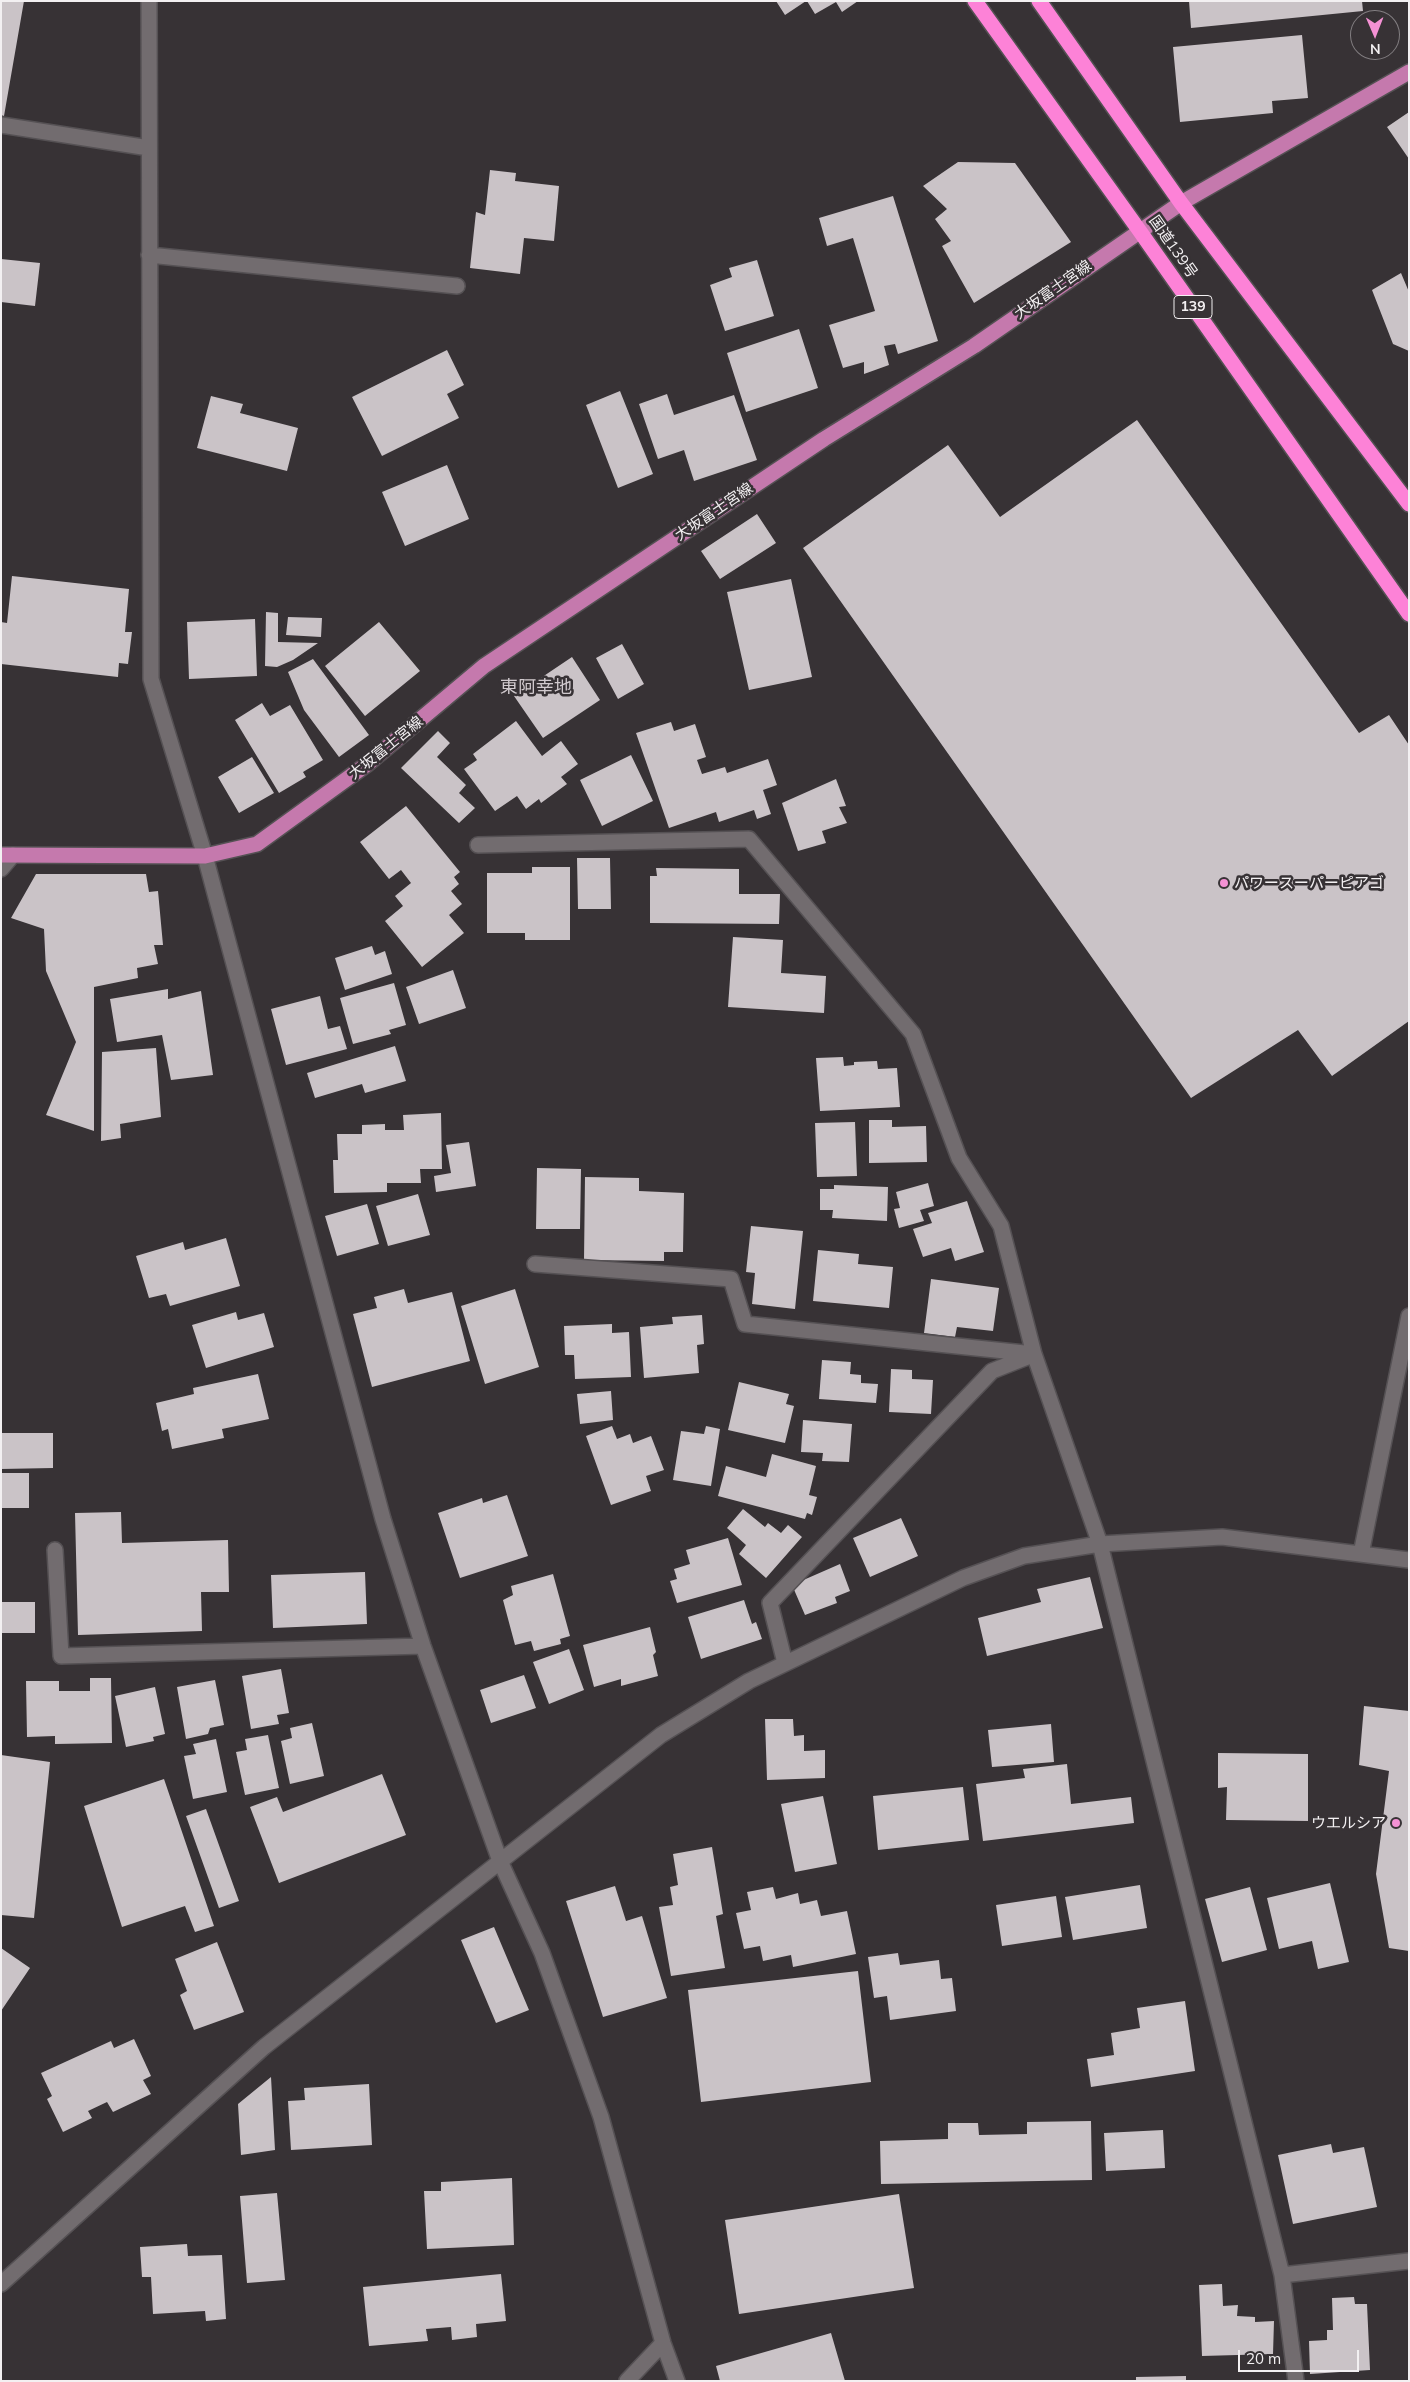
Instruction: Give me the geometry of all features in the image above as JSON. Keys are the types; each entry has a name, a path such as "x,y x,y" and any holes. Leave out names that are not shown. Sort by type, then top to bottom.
{"highway":[{"name":"国道139号","path":"975,1 1139,230 1409,614"},
{"path":"1040,1 1181,203 1409,504"}],"main road":[{"name":"大坂富士宮線","path":"7,855 206,856 257,844 366,766 484,666 824,439 974,346 1139,230 1181,203 1409,72"}],"street":[{"path":"149,1 151,679 206,856 383,1519 423,1646 500,1861 542,1953 601,2117 664,2343 677,2381"},
{"path":"1,125 149,148"},
{"path":"149,256 457,286"},
{"path":"478,845 749,839 913,1034 959,1158 1001,1226 1034,1354 1100,1544 1282,2275 1296,2381"},
{"path":"1,869 7,855"},
{"path":"535,1264 731,1279 745,1324 1034,1354"},
{"path":"1361,1554 1409,1316"},
{"path":"785,1663 770,1602 992,1371 1034,1354"},
{"path":"1,2284 264,2047 660,1735 749,1681 963,1578 1024,1556 1100,1544 1222,1537 1409,1560"},
{"path":"55,1550 61,1656 423,1646"},
{"path":"1282,2275 1409,2261"},
{"path":"627,2381 664,2343"}],"building":[{"path":"1,1 24,1 4,116 1,115"},
{"path":"776,1 806,1 785,15"},
{"path":"807,1 858,1 842,12 836,2 815,14"},
{"path":"1189,1 1362,1 1363,10 1350,10 1350,12 1191,28"},
{"path":"1302,35 1308,98 1272,101 1273,113 1180,122 1173,47"},
{"path":"1409,112 1409,159 1387,127"},
{"path":"958,162 1015,163 1071,242 974,303 942,246 951,241 935,219 947,209 923,186"},
{"path":"490,170 516,173 515,181 559,186 554,241 524,238 520,274 470,268 476,212 485,215"},
{"path":"893,196 938,341 898,354 895,344 884,346 889,365 864,374 864,362 843,368 829,325 875,311 853,238 827,246 819,218"},
{"path":"1,259 40,263 35,306 1,302"},
{"path":"757,260 774,316 725,331 710,285 732,277 729,268"},
{"path":"1401,273 1409,292 1409,351 1393,344 1372,290"},
{"path":"799,329 818,388 746,412 727,353"},
{"path":"447,350 464,385 447,394 459,418 382,456 352,397"},
{"path":"620,391 653,474 618,488 586,405"},
{"path":"667,394 674,415 734,395 757,460 694,481 684,450 658,459 639,404"},
{"path":"211,396 243,404 240,413 298,428 287,471 197,448"},
{"name":"パワースーパーピアゴ","path":"1137,420 1359,733 1389,715 1409,745 1409,1021 1332,1076 1298,1030 1191,1098 803,548 948,445 1000,517"},
{"path":"447,465 469,519 405,546 382,492"},
{"path":"757,514 776,543 720,579 701,551"},
{"path":"12,576 129,589 125,632 132,632 128,664 119,663 118,677 1,664 1,622 7,623"},
{"path":"791,579 812,677 749,690 727,592"},
{"path":"266,612 278,613 278,642 318,643 293,660 277,667 265,666"},
{"path":"288,617 322,618 321,637 286,635"},
{"path":"255,619 257,676 189,679 187,622"},
{"path":"379,622 420,671 365,716 325,666"},
{"path":"622,644 644,684 618,699 596,658"},
{"path":"572,657 600,700 543,738 514,696"},
{"path":"313,659 369,735 339,757 304,710 288,672"},
{"path":"262,703 270,716 290,705 323,760 303,772 306,777 279,793 235,720"},
{"path":"516,721 542,756 561,741 578,764 561,777 567,784 541,803 539,799 526,809 517,796 495,811 464,769 477,760 473,754"},
{"path":"671,722 674,731 695,724 706,757 697,760 702,774 725,767 727,773 768,759 777,785 763,790 771,814 757,819 754,810 719,822 716,812 669,828 636,733"},
{"path":"438,731 450,743 437,757 466,785 459,793 475,808 459,823 401,768"},
{"path":"631,755 653,801 602,826 580,780"},
{"path":"252,757 274,793 239,813 218,777"},
{"path":"836,779 846,806 839,807 847,823 822,831 826,843 798,851 782,803"},
{"path":"406,806 460,872 454,877 459,884 451,891 462,904 449,915 464,933 422,967 385,921 403,906 395,896 411,883 401,870 389,879 360,842"},
{"path":"577,858 610,858 611,909 578,909"},
{"path":"532,867 570,867 570,940 525,940 525,933 487,933 487,873 532,873"},
{"path":"656,868 739,869 739,894 780,894 779,924 650,923 650,876 657,876"},
{"path":"36,874 146,874 149,892 158,891 163,945 154,945 158,964 137,968 138,978 94,987 94,1131 46,1115 76,1042 46,971 44,929 11,918"},
{"path":"733,937 783,940 781,973 826,976 824,1013 728,1007"},
{"path":"372,946 375,955 385,951 392,974 345,990 335,958"},
{"path":"453,970 466,1008 419,1024 406,987"},
{"path":"394,983 406,1025 389,1030 391,1034 353,1044 340,998"},
{"path":"168,989 168,999 201,991 213,1075 171,1080 162,1035 117,1042 110,999"},
{"path":"320,996 328,1029 340,1026 347,1049 286,1065 271,1009"},
{"path":"395,1046 406,1081 365,1093 362,1084 315,1098 307,1073"},
{"path":"156,1048 161,1117 120,1124 121,1138 101,1141 102,1052"},
{"path":"843,1057 844,1066 854,1065 854,1062 877,1061 878,1069 897,1068 900,1107 820,1111 816,1058"},
{"path":"441,1113 442,1169 420,1169 421,1183 387,1183 387,1192 334,1193 333,1160 338,1160 337,1134 362,1134 362,1125 385,1124 385,1130 404,1130 403,1115"},
{"path":"869,1120 892,1120 892,1127 926,1126 927,1162 869,1163"},
{"path":"855,1122 857,1176 817,1177 815,1123"},
{"path":"469,1142 476,1186 436,1192 434,1176 451,1173 446,1145"},
{"path":"537,1168 581,1169 580,1229 536,1229"},
{"path":"585,1177 639,1178 639,1191 684,1193 683,1252 664,1252 664,1261 584,1260"},
{"path":"928,1183 934,1206 920,1210 924,1221 899,1228 894,1209 900,1208 896,1192"},
{"path":"834,1185 888,1187 887,1221 832,1218 833,1210 820,1210 820,1189 834,1189"},
{"path":"418,1194 430,1235 388,1246 376,1206"},
{"path":"967,1201 984,1252 955,1261 951,1248 923,1257 913,1229 932,1223 928,1213"},
{"path":"367,1204 379,1244 337,1256 325,1216"},
{"path":"751,1226 803,1231 795,1309 752,1304 755,1273 746,1272"},
{"path":"226,1238 240,1286 170,1306 166,1294 149,1298 136,1256 183,1242 185,1250"},
{"path":"818,1250 859,1254 858,1264 893,1267 889,1308 813,1301"},
{"path":"931,1279 999,1288 993,1331 957,1327 955,1337 924,1333"},
{"path":"404,1289 408,1303 452,1292 470,1361 372,1387 353,1314 377,1308 374,1297"},
{"path":"515,1289 539,1367 485,1384 461,1306"},
{"path":"236,1312 238,1320 264,1313 274,1347 206,1368 192,1325"},
{"path":"702,1315 704,1344 697,1345 699,1373 644,1378 640,1327 673,1324 672,1317"},
{"path":"612,1324 612,1333 629,1332 631,1377 575,1379 574,1355 565,1355 564,1326"},
{"path":"822,1360 851,1362 850,1374 861,1375 861,1383 878,1384 876,1403 819,1399"},
{"path":"891,1369 912,1370 912,1379 933,1380 931,1414 889,1412"},
{"path":"258,1374 269,1419 222,1429 224,1438 172,1449 168,1429 162,1431 156,1403 194,1394 193,1388"},
{"path":"739,1382 789,1394 786,1404 794,1406 785,1443 728,1430"},
{"path":"611,1391 613,1420 580,1424 577,1394"},
{"path":"803,1420 852,1424 849,1462 822,1461 823,1453 801,1452"},
{"path":"612,1426 617,1439 630,1434 633,1443 651,1436 664,1470 646,1476 651,1491 611,1505 586,1436"},
{"path":"706,1426 720,1429 711,1486 673,1480 681,1431 704,1434"},
{"path":"1,1433 53,1433 53,1468 1,1469"},
{"path":"772,1454 816,1466 809,1495 817,1497 812,1515 807,1513 805,1519 718,1496 726,1466 766,1477"},
{"path":"1,1473 29,1473 29,1508 1,1508"},
{"path":"507,1495 528,1556 460,1578 438,1513 482,1498 483,1503"},
{"path":"743,1509 765,1527 768,1523 781,1533 788,1525 802,1537 766,1578 739,1554 746,1545 727,1528"},
{"path":"121,1512 122,1543 228,1540 229,1592 201,1592 202,1631 78,1635 75,1513"},
{"path":"901,1518 918,1556 870,1577 853,1538"},
{"path":"728,1538 742,1585 677,1603 670,1581 677,1579 674,1569 690,1564 686,1550"},
{"path":"840,1564 850,1591 835,1597 837,1603 805,1615 792,1585"},
{"path":"365,1572 367,1624 273,1628 271,1575"},
{"path":"553,1574 570,1636 560,1639 561,1644 534,1651 531,1641 515,1645 503,1600 513,1595 511,1586"},
{"path":"1090,1577 1103,1628 987,1656 978,1618 1041,1602 1037,1589"},
{"path":"744,1600 752,1624 756,1622 762,1639 701,1659 688,1617"},
{"path":"1,1602 35,1602 35,1633 1,1633"},
{"path":"650,1627 656,1652 653,1655 658,1676 621,1686 621,1679 594,1687 583,1645"},
{"path":"569,1649 584,1690 549,1704 533,1662"},
{"path":"281,1669 289,1713 277,1715 279,1724 251,1729 242,1676"},
{"path":"524,1675 536,1708 491,1723 480,1690"},
{"path":"90,1678 111,1678 112,1743 55,1744 55,1736 27,1737 26,1681 59,1681 59,1691 90,1691"},
{"path":"215,1680 224,1725 210,1728 208,1734 186,1739 177,1687"},
{"path":"155,1687 165,1734 153,1737 154,1741 126,1747 115,1696"},
{"name":"ウエルシア","path":"1364,1706 1409,1711 1409,1951 1389,1948 1376,1874 1389,1771 1359,1765"},
{"path":"765,1719 793,1719 794,1736 804,1735 804,1751 825,1750 825,1778 767,1780"},
{"path":"312,1723 324,1776 290,1784 281,1741 292,1738 290,1728"},
{"path":"1051,1724 1054,1762 992,1767 988,1730"},
{"path":"268,1735 279,1788 245,1795 236,1752 247,1750 245,1739"},
{"path":"216,1739 227,1792 193,1799 184,1756 196,1754 193,1744"},
{"path":"1218,1753 1308,1754 1308,1821 1226,1820 1227,1787 1218,1788"},
{"path":"1,1755 50,1762 34,1918 1,1915"},
{"path":"1067,1764 1071,1804 1131,1797 1134,1823 983,1841 976,1784 1025,1778 1023,1769"},
{"path":"382,1774 406,1835 279,1883 250,1807 277,1797 283,1812"},
{"path":"164,1779 214,1926 195,1932 185,1906 122,1927 84,1806"},
{"path":"963,1787 969,1840 878,1850 873,1796"},
{"path":"823,1796 837,1864 795,1872 781,1804"},
{"path":"206,1809 239,1901 219,1908 186,1816"},
{"path":"712,1847 723,1914 716,1916 725,1968 671,1976 659,1907 673,1905 670,1887 678,1885 673,1854"},
{"path":"1330,1883 1349,1962 1318,1969 1312,1941 1279,1949 1267,1898"},
{"path":"1140,1885 1147,1928 1073,1940 1065,1897"},
{"path":"615,1886 626,1921 642,1916 667,1998 603,2017 566,1901"},
{"path":"773,1887 776,1899 798,1893 800,1904 817,1900 821,1916 847,1911 856,1954 793,1967 791,1955 763,1961 760,1946 744,1949 736,1913 751,1910 747,1892"},
{"path":"1250,1887 1267,1950 1222,1962 1205,1899"},
{"path":"1056,1896 1062,1937 1002,1946 996,1905"},
{"path":"494,1927 529,2010 496,2023 461,1940"},
{"path":"217,1942 244,2012 194,2030 180,1995 187,1991 175,1959"},
{"path":"1,1948 30,1968 1,2011"},
{"path":"898,1953 900,1965 939,1960 941,1979 952,1978 956,2011 890,2020 887,1996 874,1998 868,1957"},
{"path":"858,1971 871,2082 701,2102 688,1990"},
{"path":"1185,2001 1195,2071 1091,2087 1087,2059 1114,2055 1111,2033 1140,2028 1137,2008"},
{"path":"134,2039 151,2076 143,2080 151,2094 113,2112 107,2102 88,2111 92,2118 63,2132 47,2099 52,2096 41,2073 111,2041 114,2048"},
{"path":"271,2077 275,2150 241,2155 238,2104"},
{"path":"369,2084 372,2145 291,2150 288,2101 305,2100 304,2088"},
{"path":"1091,2121 1092,2180 881,2184 880,2141 948,2139 948,2123 978,2123 979,2135 1027,2134 1027,2122"},
{"path":"1163,2130 1165,2168 1106,2171 1104,2133"},
{"path":"1331,2144 1333,2153 1364,2147 1377,2207 1293,2224 1278,2155"},
{"path":"512,2178 514,2245 427,2249 424,2191 441,2191 441,2182"},
{"path":"277,2193 285,2280 247,2283 240,2196"},
{"path":"899,2194 914,2288 739,2314 725,2220"},
{"path":"187,2244 188,2256 222,2255 226,2319 206,2321 205,2311 153,2314 151,2277 142,2277 140,2247"},
{"path":"501,2274 506,2321 476,2324 477,2337 452,2340 451,2327 426,2329 428,2341 369,2346 363,2287"},
{"path":"1222,2284 1223,2306 1238,2305 1237,2316 1255,2317 1255,2322 1274,2321 1273,2354 1202,2356 1199,2285"},
{"path":"1354,2297 1355,2304 1367,2304 1370,2370 1310,2374 1309,2341 1327,2340 1327,2330 1333,2330 1332,2298"},
{"path":"831,2333 845,2381 720,2381 716,2366"},
{"path":"1186,2376 1186,2381 1136,2381 1136,2377"}],"place":[{"name":"パワースーパーピアゴ","path":"1224,883"},
{"name":"ウエルシア","path":"1396,1823"}],"district":[{"name":"東阿幸地","path":"536,688"}]}
